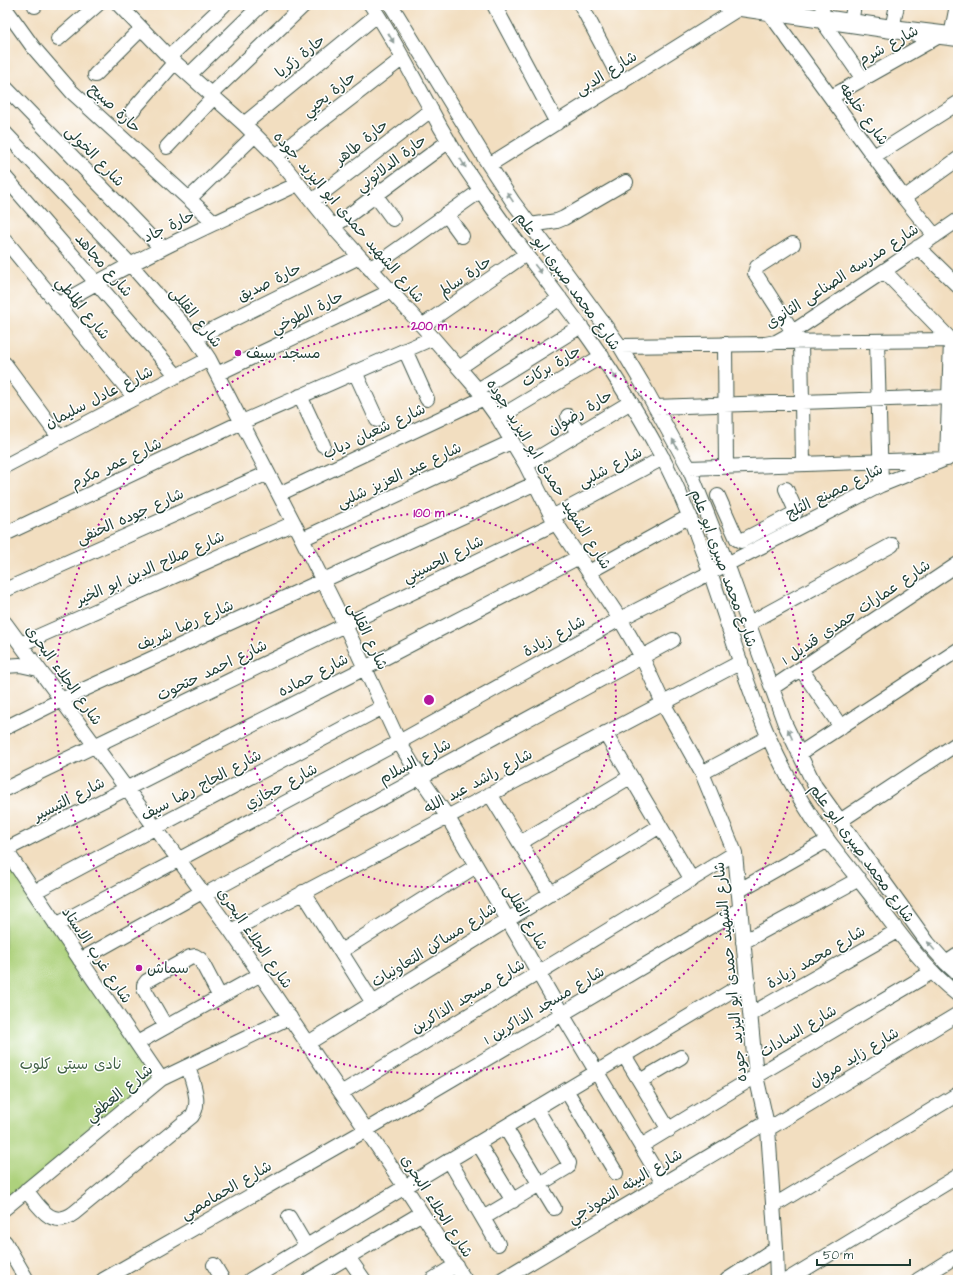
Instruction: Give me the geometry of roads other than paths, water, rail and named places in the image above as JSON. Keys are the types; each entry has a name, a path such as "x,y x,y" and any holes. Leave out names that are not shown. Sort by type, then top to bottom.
{"main road":[{"path":"737,6 768,11 792,10 822,12 850,23 950,36"}],"street":[{"path":"58,39 97,5"},
{"name":"شارع الشهيد حمدى ابو اليزيد جوده","path":"119,5 172,60 244,124 276,156 333,227 433,338 481,394 498,418 526,465 554,520 620,619 642,657 663,703 702,773 735,853 756,1076 768,1125 777,1280"},
{"path":"132,111 172,60 224,5"},
{"path":"189,75 260,5"},
{"path":"167,147 212,96 304,5"},
{"name":"شارع محمد صبرى ابو علم","path":"391,5 489,166 530,225 620,346 689,468 727,564 785,724 815,786 928,943 958,974"},
{"path":"494,5 557,123"},
{"path":"581,5 622,83"},
{"path":"850,23 854,5"},
{"path":"892,29 896,5"},
{"path":"950,36 957,5"},
{"name":"شارع الدبى","path":"489,166 622,83 737,6"},
{"name":"حارة صبيح","path":"5,8 37,52 72,92 215,223"},
{"name":"شارع محمد صبرى ابو علم","path":"374,10 403,58 430,110 480,190 602,356 631,402 663,458 690,516 711,572 741,662 769,737 788,779 806,809 828,840 897,931 932,972 958,996"},
{"name":"حارة زكريا","path":"244,124 374,10"},
{"name":"شارع خليفه","path":"768,11 904,198 935,236"},
{"path":"822,12 863,79"},
{"path":"95,75 141,29"},
{"name":"شارع شرم","path":"831,97 863,79 950,36"},
{"name":"حارة يحيي","path":"276,156 403,58"},
{"name":"شارع الخولى","path":"5,87 160,248"},
{"path":"874,156 958,103"},
{"name":"حارة طاهر","path":"312,201 430,110"},
{"name":"شارع القللى","path":"5,133 130,264 195,338 209,359 345,625 399,742 476,866 596,1072 663,1183"},
{"path":"189,199 255,135"},
{"name":"حارة الدلاتوني","path":"333,227 449,141"},
{"path":"904,198 958,160"},
{"name":"شارع مجاهد","path":"5,177 177,376"},
{"path":"530,225 557,221 564,218 626,182"},
{"name":"حارة جاد","path":"58,305 96,282 160,248 298,184"},
{"path":"370,269 480,190"},
{"path":"376,196 393,219"},
{"path":"446,214 462,236"},
{"name":"شارع مدرسه الصناعى الثانوى","path":"620,346 766,344 797,337 884,271 958,220"},
{"name":"شارع الملطي","path":"5,240 135,398"},
{"path":"793,244 757,266 754,273 797,337 802,402 803,464"},
{"path":"918,248 958,286"},
{"name":"حارة سالم","path":"422,326 526,254"},
{"name":"حارة صديق","path":"195,338 359,256"},
{"path":"884,271 956,344"},
{"name":"حارة الطوخي","path":"217,374 391,291"},
{"path":"459,368 560,298"},
{"name":"شارع شعبان دياب","path":"279,494 481,394 581,326"},
{"path":"797,337 956,344"},
{"name":"شارع عمر مكرم","path":"5,534 242,422 433,338"},
{"path":"877,341 881,485"},
{"path":"725,344 726,466"},
{"path":"689,468 880,461 953,456 949,397 956,344"},
{"path":"405,350 427,399"},
{"name":"حارة بركات","path":"498,418 602,356"},
{"name":"شارع عادل سليمان","path":"5,466 209,359"},
{"path":"5,364 59,437"},
{"path":"355,372 377,420"},
{"path":"300,396 323,445"},
{"path":"655,407 949,397"},
{"name":"حارة رضوان","path":"526,465 631,402"},
{"path":"568,416 578,434"},
{"name":"شارع عبد العزيز شلبى","path":"302,539 512,442"},
{"name":"شارع مصنع الثلج","path":"727,564 881,485 953,456"},
{"name":"شارع شلبى","path":"554,520 663,458"},
{"name":"شارع جوده الحنفى","path":"5,590 268,473"},
{"name":"شارع رضا شريف","path":"5,728 61,700 536,483"},
{"path":"718,496 739,541 744,541 795,513 795,508 786,489"},
{"path":"589,572 690,516"},
{"name":"شارع الحسيني","path":"345,625 554,520"},
{"name":"شارع صلاح الدين ابو الخير","path":"21,644 294,523"},
{"path":"716,537 733,530"},
{"path":"748,624 892,545"},
{"name":"شارع حماده","path":"126,789 579,558"},
{"name":"شارع زيادة","path":"399,742 620,619 727,564"},
{"name":"شارع عمارات حمدى قنديل 1","path":"772,688 958,564"},
{"name":"شارع الجلاء البحرى","path":"5,623 231,931 405,1187 465,1280"},
{"name":"شارع احمد حتحوت","path":"5,789 345,625"},
{"name":"شارع السلام","path":"80,960 673,640"},
{"path":"799,754 958,650"},
{"name":"شارع راشد عبد الله","path":"231,931 446,816 741,662"},
{"path":"5,666 20,665 38,669"},
{"path":"801,669 841,727"},
{"name":"شارع الحاج رضا سيف","path":"34,892 383,707"},
{"path":"605,733 692,880"},
{"path":"702,773 769,737"},
{"name":"شارع حجازي","path":"56,925 399,742"},
{"path":"840,821 958,743"},
{"path":"520,844 630,777"},
{"name":"شارع التيسير","path":"5,850 126,789"},
{"path":"490,794 551,894"},
{"name":"شارع مساكن التعاونيات","path":"308,1043 660,826"},
{"path":"738,891 828,840"},
{"name":"شارع غرب الاستاد","path":"5,850 161,1079"},
{"name":"شارع مسجد الذاكرين","path":"341,1093 735,853"},
{"path":"340,951 476,866"},
{"path":"743,942 859,879"},
{"path":"303,892 373,1003"},
{"name":"شارع مسجد الذاكرين 1","path":"366,1130 740,909"},
{"name":"شارع محمد زيادة","path":"751,1014 897,931"},
{"path":"946,963 958,955"},
{"path":"166,1027 144,988 144,984 190,957 195,956 200,958 220,997"},
{"name":"شارع السادات","path":"641,1146 932,972"},
{"path":"137,1043 261,974"},
{"path":"250,1280 748,981"},
{"name":"شارع زايد مروان","path":"768,1125 958,1014"},
{"name":"شارع العطفي","path":"5,1208 161,1079 290,1017"},
{"path":"624,1055 669,1130"},
{"path":"640,1081 681,1057"},
{"path":"26,1190 44,1213 50,1217 62,1219 74,1213 192,1116 196,1108 197,1099 188,1066"},
{"path":"566,1090 616,1173"},
{"path":"773,1206 958,1094"},
{"path":"483,1218 540,1185 567,1168 569,1165 536,1108"},
{"name":"شارع البيئه النموذجي","path":"502,1280 663,1183 768,1125"},
{"path":"505,1127 554,1208"},
{"name":"شارع الحمامصي","path":"103,1280 366,1130"},
{"path":"478,1143 513,1200"},
{"path":"449,1160 498,1244"},
{"path":"787,1280 958,1176"},
{"path":"309,1280 422,1213"},
{"path":"289,1217 306,1246"},
{"path":"5,1243 27,1280"},
{"path":"727,1280 776,1248"},
{"path":"918,1280 958,1255"},
{"path":"348,1257 364,1280"},
{"path":"214,1265 223,1280"},
{"path":"432,1280 456,1265"}],"place":[{"name":"مسجد سيف","path":"238,353"},
{"name":"سماش","path":"139,968"}],"park label":[{"name":"نادى سيتى كلوب","path":"71,1064"}]}
